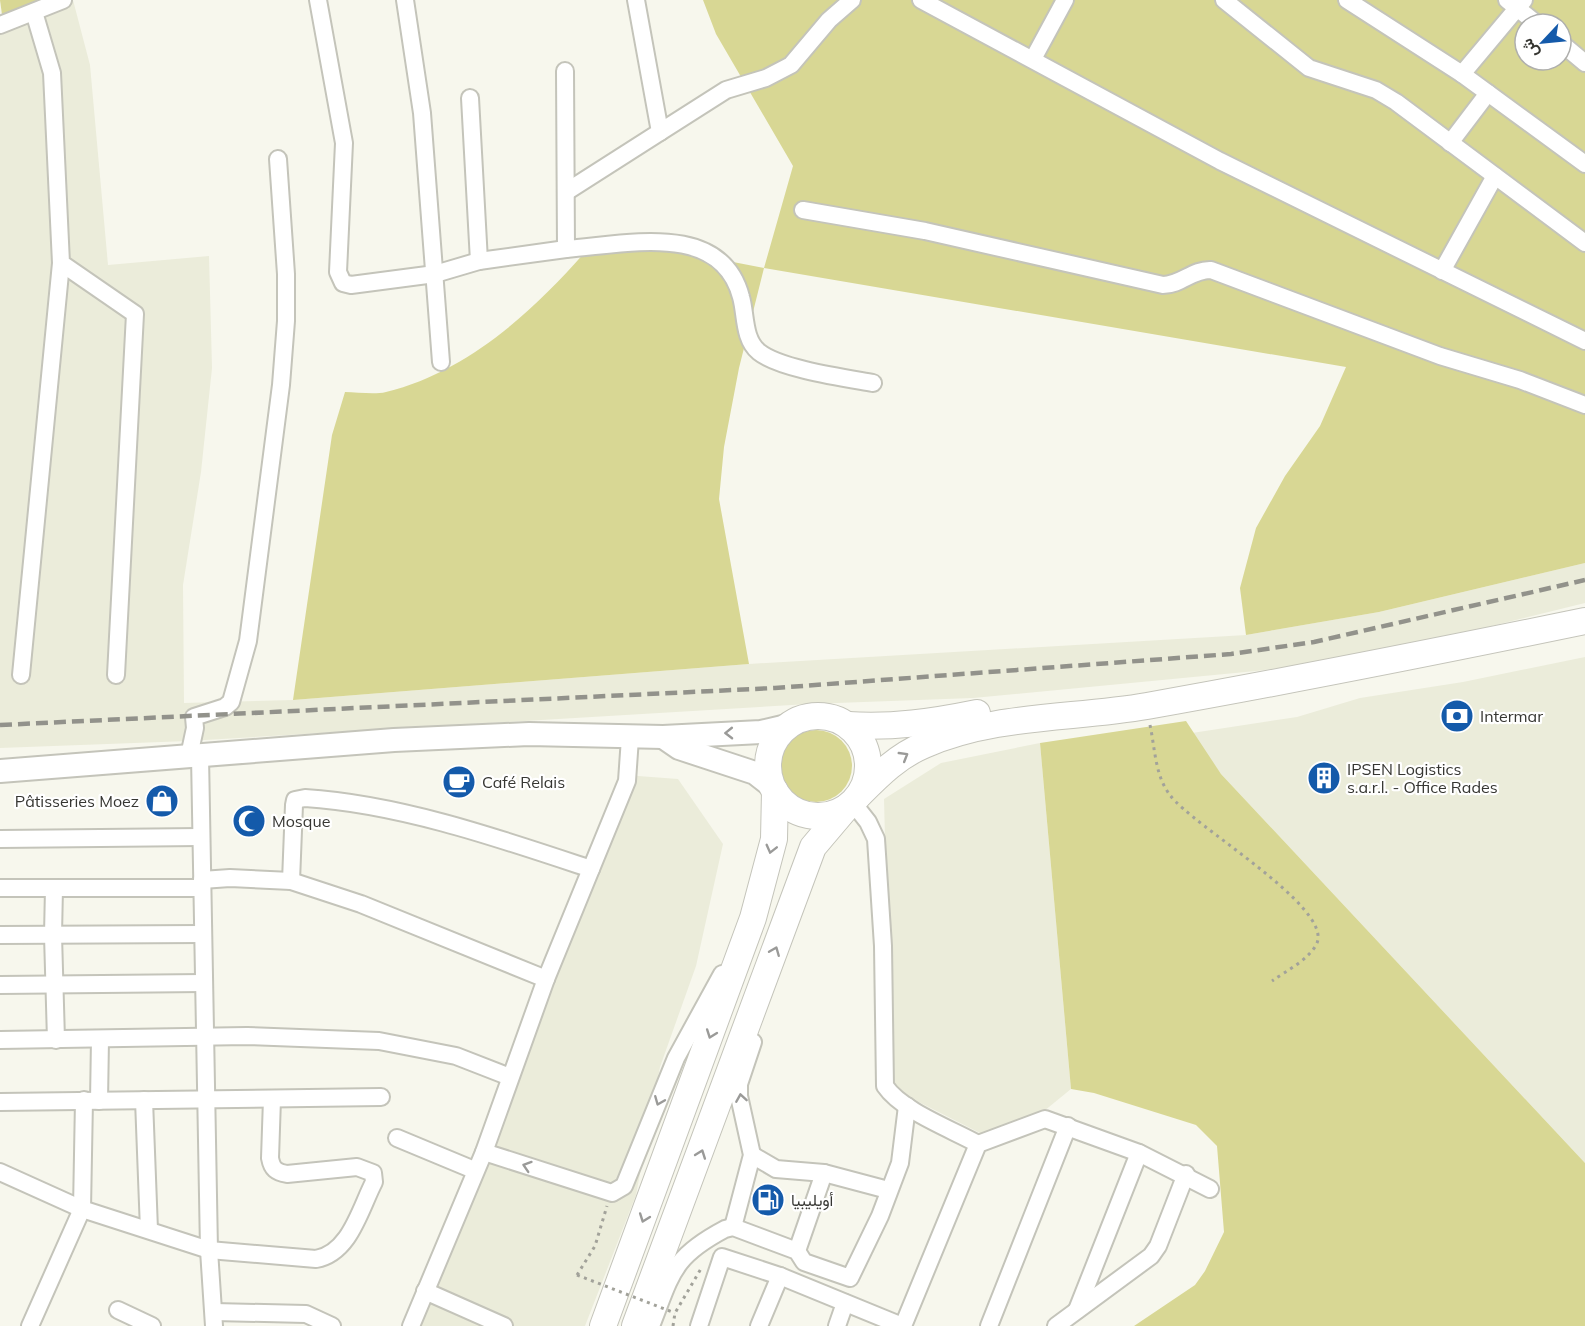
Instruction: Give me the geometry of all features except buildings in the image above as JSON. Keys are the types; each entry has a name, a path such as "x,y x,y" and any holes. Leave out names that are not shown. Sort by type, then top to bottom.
{"highway":[{"path":"603,1326 753,918 774,839 774,789 768,762 770,748 787,726 806,717 817,715 828,716 848,725 883,728 909,726 1007,707 1144,692 1203,678 1298,669 1585,606"},
{"path":"635,1326 813,847 853,802 902,756 926,744 973,729 1007,722 1146,706 1213,692 1297,680 1585,621"},
{"path":"774,789 782,801 801,814 825,816 853,802 866,780 867,757 859,736 848,725"}],"main road":[{"path":"0,771 303,746 480,735 530,734 630,738 761,732 787,726"},
{"path":"663,737 679,748 755,773 774,789"}],"street":[{"path":"0,26 63,0"},
{"path":"318,0 344,142 338,272 343,283 351,285 435,274 479,261 566,249 668,241 691,245 720,261 738,283 745,323 751,343 758,352 785,364 873,383"},
{"path":"405,0 422,114 441,362"},
{"path":"636,0 660,132"},
{"path":"566,192 726,90 766,78 791,65 852,0"},
{"path":"921,0 1033,58 1220,161 1585,341"},
{"path":"1033,58 1065,0"},
{"path":"1224,0 1310,68 1376,90 1585,243"},
{"path":"1347,0 1462,74 1585,164"},
{"path":"1462,74 1516,3"},
{"path":"21,675 61,263 52,73 34,12"},
{"path":"1573,53 1585,63"},
{"path":"565,70 566,249"},
{"path":"1450,143 1488,93"},
{"path":"470,98 479,261"},
{"path":"278,159 284,214 286,321 281,385 248,641 231,702 225,707 194,717 201,837 209,1250 214,1319 303,1320 332,1326"},
{"path":"1442,271 1495,176"},
{"path":"803,210 925,231 1163,285 1172,285 1196,272 1211,270 1440,356 1520,380 1585,405"},
{"path":"61,263 135,314 116,675"},
{"path":"411,1326 474,1170 484,1152 546,979 627,781 630,738"},
{"path":"291,881 294,805 295,800 305,798 388,812 481,833 591,869"},
{"path":"853,802 868,822 876,839 883,946 885,1086 892,1096 907,1106 978,1144"},
{"path":"0,839 201,837"},
{"path":"0,888 202,884 230,878 291,881 361,904 546,979"},
{"path":"54,888 56,1040"},
{"path":"484,1152 612,1193 624,1186 676,1058 753,918"},
{"path":"0,935 203,934"},
{"path":"0,985 204,983"},
{"path":"733,1227 752,1155 738,1095 739,1084 755,1035 761,987"},
{"path":"0,1040 307,1036 379,1041 456,1056 510,1077"},
{"path":"30,1326 82,1209 100,1039"},
{"path":"0,1102 381,1097"},
{"path":"0,1172 82,1209 209,1250 316,1259 330,1257 347,1237 374,1182 373,1173 357,1167 287,1174 278,1172 272,1166 270,1158 272,1099"},
{"path":"144,1100 149,1230"},
{"path":"651,1326 674,1268 680,1259 712,1235 733,1227 797,1251 804,1262 850,1278 880,1216 900,1163 907,1106"},
{"path":"699,1326 723,1257 780,1276 902,1326 978,1144 1045,1119 1139,1153 1186,1174 1210,1189"},
{"path":"989,1326 1068,1126"},
{"path":"397,1138 474,1170"},
{"path":"1077,1311 1139,1153"},
{"path":"752,1155 776,1169 824,1173 888,1190"},
{"path":"797,1251 824,1173"},
{"path":"1056,1326 1151,1256 1158,1246 1186,1174"},
{"path":"759,1326 780,1276"},
{"path":"425,1291 504,1326"},
{"path":"837,1326 845,1303"},
{"path":"118,1310 152,1326"}],"path":[{"path":"1146,706 1160,778 1171,797 1264,873 1311,915 1317,925 1319,932 1317,944 1309,954 1272,981"},
{"path":"612,1193 595,1246 577,1275 675,1313"},
{"path":"673,1326 675,1313 697,1270"}],"shaded area":[{"path":"0,0 52,0 3,22"},
{"path":"52,0 73,0 90,65 108,265 209,256 212,368 201,472 183,585 184,703 293,700 749,664 1246,635 1379,612 1585,563 1585,603 1427,642 1325,662 1256,671 973,698 809,704 188,741 0,748 0,15 3,21"},
{"path":"703,0 1585,0 1585,563 1379,612 1246,635 1240,588 1256,528 1285,476 1320,426 1346,367 764,268 793,166 716,34"},
{"path":"599,236 764,268 739,368 724,447 719,499 749,664 293,700 332,435 345,392 386,392 418,382 477,351 530,309"},
{"path":"1585,657 1585,1163 1221,774 1192,733 1297,717 1360,698 1463,682"},
{"path":"1186,721 1221,774 1585,1163 1585,1326 1134,1326 1195,1285 1205,1271 1224,1232 1217,1146 1196,1125 1094,1093 1071,1089 1040,743"},
{"path":"816,730 836,736 846,746 852,766 846,786 836,796 816,802 796,796 786,786 780,766 786,746 796,736"},
{"path":"1040,743 1071,1089 1022,1129 984,1135 897,1091 894,1085 893,995 889,995 884,799 941,763"},
{"path":"621,770 638,776 678,779 723,844 696,966 660,1067 636,1195 585,1326 406,1326"}],"railway":[{"path":"0,725 775,688 1231,654 1314,642 1585,580"}],"place":[{"name":"Intermar","path":"1457,716"},
{"name":"IPSEN Logistics s.a.r.l. - Office Rades","path":"1324,778"},
{"name":"Café Relais","path":"459,782"},
{"name":"Pâtisseries Moez","path":"162,801"},
{"name":"Mosque","path":"249,821"},
{"name":"أويليبيا","path":"768,1200"}]}
